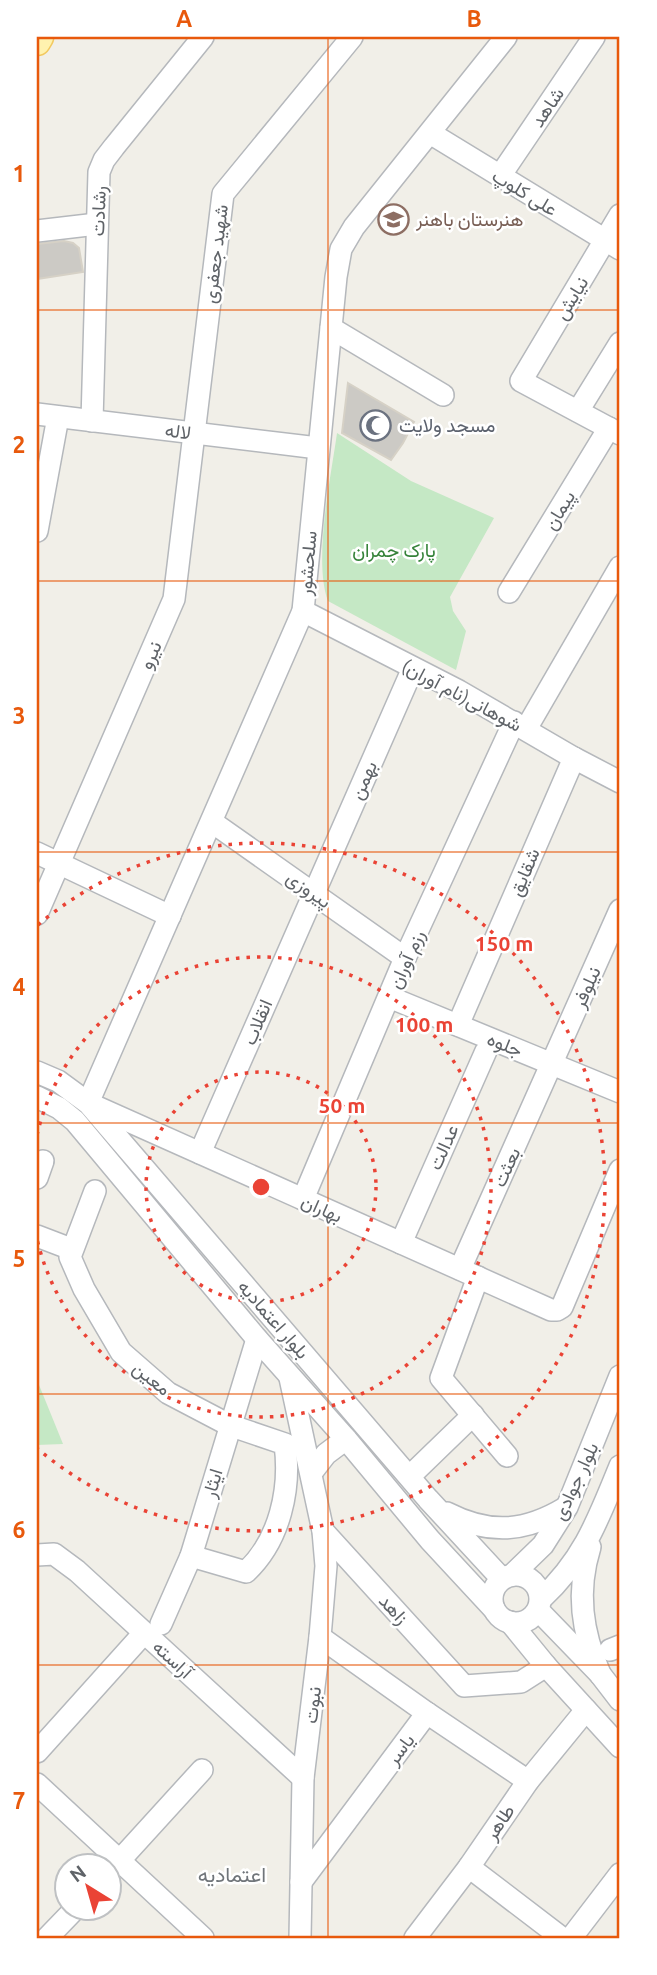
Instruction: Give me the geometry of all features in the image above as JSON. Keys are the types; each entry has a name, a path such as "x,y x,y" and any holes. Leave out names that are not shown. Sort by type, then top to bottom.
{"main road":[{"path":"37,42 40,37"}],"street":[{"name":"رشادت","path":"92,421 99,172 104,160 203,37"},
{"name":"شهید جعفری","path":"193,433 223,194 352,37"},
{"name":"سلحشور","path":"88,1103 303,611 341,249 506,37"},
{"name":"شاهد","path":"500,176 594,37"},
{"name":"علی کلوپ","path":"430,133 613,245"},
{"name":"نیایش","path":"578,411 520,381 613,245 620,215"},
{"path":"37,231 97,224"},
{"path":"331,328 443,395"},
{"path":"614,431 578,411 620,343"},
{"path":"37,531 42,413"},
{"name":"لاله","path":"42,413 318,448"},
{"name":"پیمان","path":"509,592 614,431"},
{"name":"نیرو","path":"37,914 174,599 193,433"},
{"name":"رزم آوران","path":"303,1199 405,958 520,725 620,567"},
{"name":"شوهانی(نام آوران)","path":"303,611 520,725 620,782"},
{"name":"بهمن","path":"313,892 413,668"},
{"name":"شقایق","path":"458,1025 574,758"},
{"name":"پیروزی","path":"212,822 405,958"},
{"path":"37,853 170,916"},
{"name":"انقلاب","path":"200,1153 313,892"},
{"name":"نیلوفر","path":"552,1064 620,910"},
{"name":"جلوه","path":"389,997 620,1092"},
{"name":"عدالت","path":"401,1243 486,1051"},
{"name":"بعثت","path":"473,1415 441,1378 469,1273 552,1064"},
{"name":"بلوار اعتمادیه","path":"37,1072 58,1082 88,1103 429,1499 507,1577"},
{"name":"بهاران","path":"88,1103 551,1310 562,1307 620,1170"},
{"name":"بلوار اعتمادیه","path":"43,1104 75,1121 430,1540 502,1615 620,1747"},
{"path":"37,1236 71,1248 95,1191"},
{"name":"معین","path":"71,1248 70,1257 84,1289 121,1352 168,1393 229,1425 285,1444 309,1462"},
{"name":"ایثار","path":"37,1752 152,1628 191,1556 257,1339"},
{"name":"نبوت","path":"290,1376 323,1531 325,1595 303,1778 300,1938"},
{"name":"بلوار جوادی","path":"507,1577 543,1545 567,1507 620,1376"},
{"path":"410,1476 473,1415 507,1456"},
{"path":"309,1462 326,1454 346,1438"},
{"path":"191,1556 246,1572 255,1564 281,1512 288,1476 285,1444"},
{"name":"بلوار جوادی","path":"539,1604 563,1579 595,1529 620,1466"},
{"path":"429,1499 448,1514 471,1524 496,1528 521,1527 545,1520 567,1507"},
{"path":"595,1529 583,1577 581,1602 587,1639 600,1674"},
{"name":"زاهد","path":"323,1531 464,1686 521,1682 546,1666"},
{"name":"آراسته","path":"37,1555 54,1553 152,1628 303,1778"},
{"path":"523,1575 532,1580 539,1589 539,1604 531,1618 521,1623 502,1615 492,1598 495,1588 507,1577 523,1575"},
{"path":"539,1604 620,1700"},
{"path":"320,1637 427,1713"},
{"name":"طاهر","path":"415,1938 527,1781 586,1710"},
{"name":"یاسر","path":"301,1882 427,1713 527,1781"},
{"path":"122,1857 202,1770"},
{"path":"37,1784 100,1853"},
{"path":"468,1867 562,1938"},
{"path":"122,1874 204,1938"},
{"path":"571,1938 620,1874"},
{"path":"47,1938 61,1923"}],"green space":[{"name":"پارک چمران","path":"337,433 411,481 494,518 450,597 453,611 466,631 456,670 328,601 322,564 323,542"},
{"path":"37,1380 63,1444 37,1445"}],"building":[{"path":"64,241 79,248 83,272 37,279 37,244"},
{"path":"348,383 414,422 391,460 342,433"}],"place":[{"name":"هنرستان باهنر","path":"393,219"},
{"name":"مسجد ولایت","path":"376,425"}],"district":[{"name":"اعتمادیه","path":"232,1874"}]}
